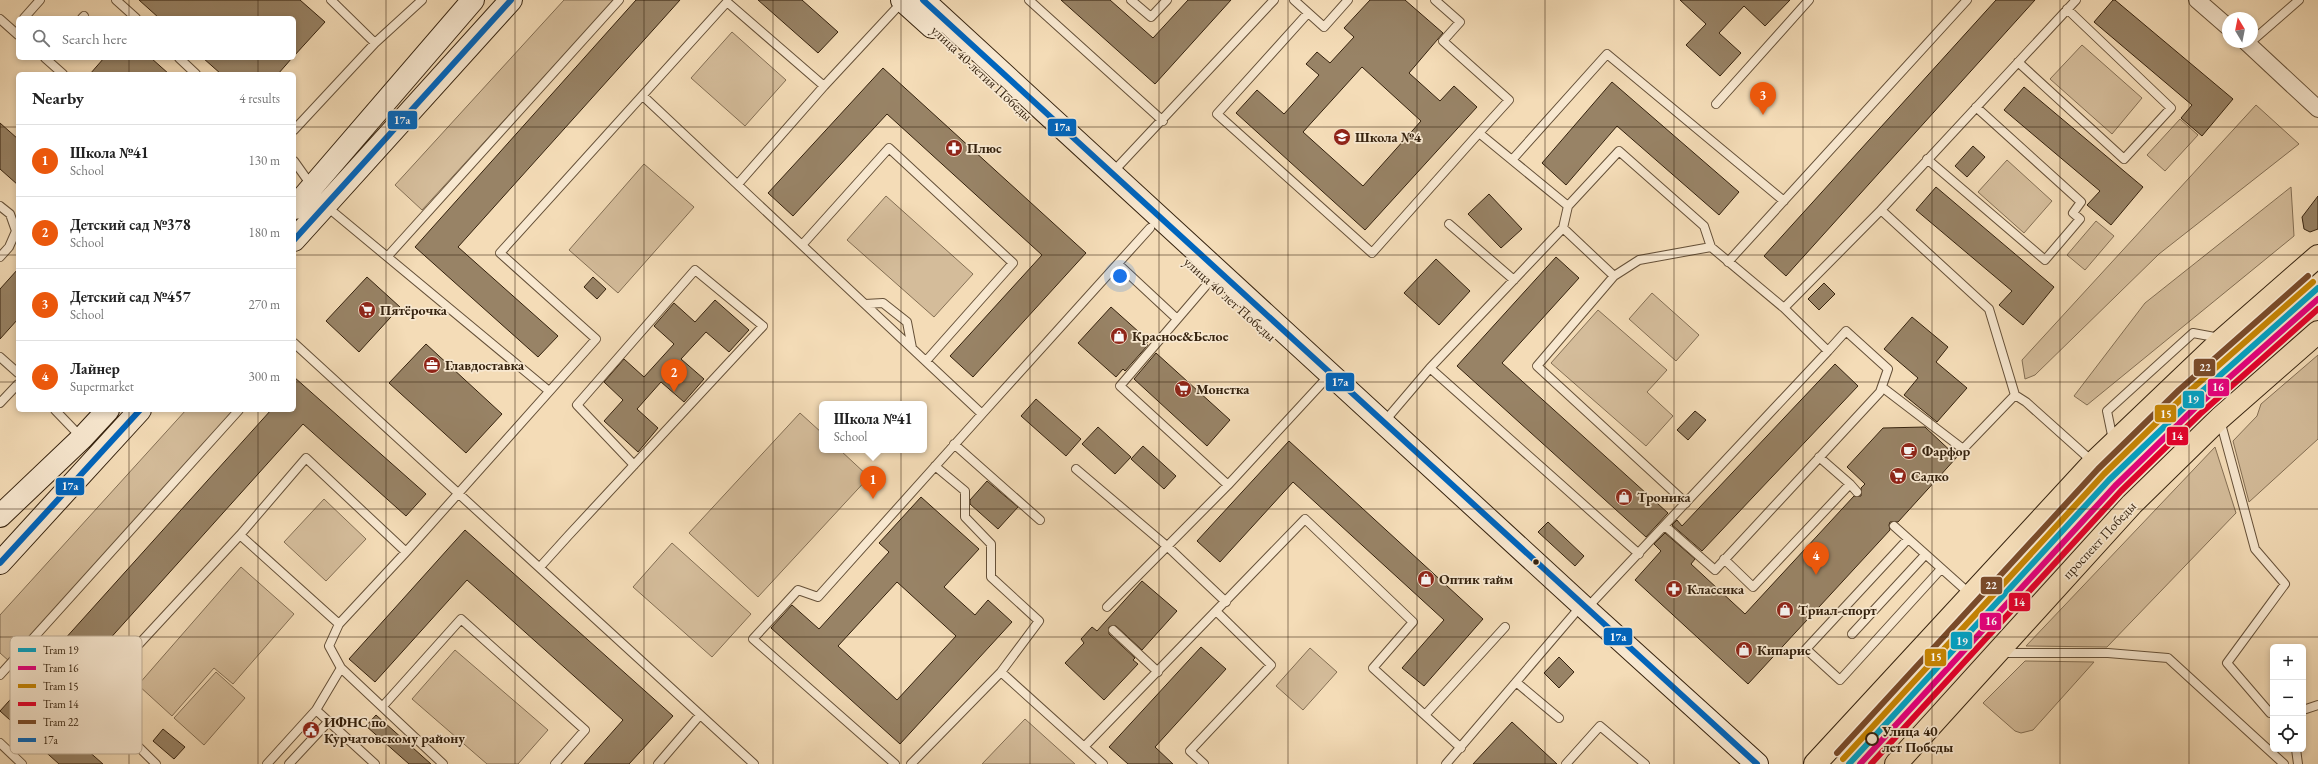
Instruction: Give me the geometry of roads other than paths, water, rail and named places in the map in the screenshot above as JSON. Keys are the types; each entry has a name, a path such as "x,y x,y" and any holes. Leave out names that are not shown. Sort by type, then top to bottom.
{"main road":[{"path":"1815,764 2114,442 2222,339 2318,256"},
{"name":"проспект Победы","path":"1896,764 1995,653 2132,504 2220,418 2318,332"}],"street":[{"path":"296,206 473,0"},
{"path":"296,238 511,0"},
{"name":"улица 40-летия Победы","path":"908,0 1107,178 1326,378 1383,423 1580,611 1736,764"},
{"path":"2198,0 2222,21"},
{"path":"2255,48 2317,107"},
{"name":"улица 40-летия Победы","path":"1107,178 1150,228"},
{"name":"улица 40 лет Победы","path":"1150,228 1210,281 1326,378 1580,611"},
{"path":"0,516 82,438 106,412"},
{"path":"0,563 138,412"},
{"name":"улица 40-летия Победы","path":"1580,611 1757,764"}],"lane":[{"path":"26,16 40,0"},
{"path":"116,0 134,16"},
{"path":"330,0 375,43"},
{"path":"296,128 375,43 422,0"},
{"path":"388,256 619,0"},
{"path":"738,184 824,86 908,0"},
{"path":"1029,0 1163,120"},
{"path":"1131,0 1151,17 1167,0"},
{"path":"1107,178 1274,0"},
{"path":"1294,0 1324,27 1348,0"},
{"path":"1308,13 1217,114 1372,253 1509,100 1443,41 1460,22 1435,0"},
{"path":"1716,104 1809,0"},
{"path":"1728,262 1967,0"},
{"path":"1784,308 1881,210 2076,0"},
{"path":"2258,34 2299,0"},
{"path":"443,764 341,668 329,646 339,624 406,552 596,339 500,253 727,2 824,86"},
{"path":"2018,62 2124,159 2171,108 2067,9"},
{"path":"0,20 16,30"},
{"path":"1512,160 1607,54 1784,201"},
{"path":"48,60 62,72"},
{"path":"181,60 194,72"},
{"path":"643,96 982,414"},
{"path":"1927,159 2045,260 2080,219 2074,213 2081,202 1976,106"},
{"path":"1479,133 1568,206"},
{"path":"802,245 889,148 1008,258 1013,263 926,361"},
{"path":"1383,423 1430,368 1563,228 1568,206 1619,151 1704,226 1711,247 1784,308 1828,351"},
{"path":"296,164 312,187"},
{"path":"0,206 10,214 16,231 9,247 0,257"},
{"path":"325,206 388,256 549,391"},
{"path":"1881,210 1988,309 2015,396 2094,463"},
{"path":"1449,224 1514,280"},
{"path":"895,764 753,639 798,590 818,597 954,444 1150,228"},
{"path":"1563,228 1614,276"},
{"path":"1686,503 1536,366 1614,276 1639,260 1711,247"},
{"path":"1118,264 1176,318"},
{"path":"540,567 764,326 695,270 577,405 634,465"},
{"path":"1210,281 1176,318 1120,386 1228,484"},
{"path":"865,304 883,303 907,322 912,348"},
{"path":"1446,764 1516,682 1580,611 1665,526 1846,331 1888,369 1880,392 1715,570 1665,526"},
{"path":"296,347 459,493 754,764"},
{"path":"0,357 16,371"},
{"path":"1430,368 1638,554"},
{"path":"1108,607 1228,484 1326,378"},
{"path":"0,403 16,386"},
{"path":"1882,387 1963,450 2015,396"},
{"path":"57,412 82,438"},
{"path":"35,636 237,412"},
{"path":"2220,418 2255,549 2286,584 2227,663 2270,712"},
{"path":"954,444 1040,520"},
{"path":"1820,457 1858,492"},
{"path":"142,641 240,535 306,458 406,552"},
{"path":"911,764 1001,672 1039,621 991,577 991,544 965,517 965,491 935,466"},
{"path":"1076,469 1168,547 1226,602"},
{"path":"1724,559 1753,587 1850,484"},
{"path":"1084,747 1217,612 1304,519 1413,622 1373,668 1461,748"},
{"path":"1894,526 1972,596"},
{"path":"240,535 339,624"},
{"path":"1908,539 1806,650 1840,680 1942,569"},
{"path":"1852,634 1925,555"},
{"path":"1204,764 1190,751 1271,665 1217,612"},
{"path":"383,706 461,619 585,730 555,764"},
{"path":"1425,715 1505,627"},
{"path":"1113,630 1158,672"},
{"path":"1995,653 2108,653 2168,658 2284,764"},
{"path":"0,675 10,664"},
{"path":"267,764 316,710 341,668"},
{"path":"1001,672 1103,764"},
{"path":"1516,682 1559,718"},
{"path":"2306,709 2318,704"},
{"path":"316,710 375,764"},
{"path":"658,764 700,715"},
{"path":"289,764 329,721"},
{"path":"1566,764 1600,726 1645,764"},
{"path":"0,743 10,753"},
{"path":"142,750 156,764"},
{"path":"2296,752 2298,764"},
{"path":"12,754 22,764"}],"tram line":[{"name":"22","path":"1837,753 2098,469 2179,390 2308,276"},
{"name":"15","path":"1843,759 2104,474 2184,396 2313,282"},
{"name":"19","path":"1849,764 2109,480 2190,402 2318,288"},
{"name":"16","path":"1860,764 2115,486 2195,408 2318,299"},
{"name":"14","path":"1871,764 2121,491 2200,414 2318,309"}],"place":[{"name":"Детский сад №457","path":"1763,115"},
{"name":"Школа №4","path":"1342,137"},
{"name":"Плюс","path":"954,148"},
{"name":"Пятёрочка","path":"367,310"},
{"name":"Красное&Белое","path":"1119,336"},
{"name":"Главдоставка","path":"432,365"},
{"name":"Монетка","path":"1183,389"},
{"name":"Детский сад №378","path":"674,392"},
{"name":"Фарфор","path":"1909,451"},
{"name":"Садко","path":"1898,476"},
{"name":"Троника","path":"1624,497"},
{"name":"Школа №41","path":"873,499"},
{"name":"Лайнер","path":"1816,575"},
{"name":"Оптик тайм","path":"1426,579"},
{"name":"Классика","path":"1674,589"},
{"name":"Tриал-спорт","path":"1785,610"},
{"name":"Кипарис","path":"1744,650"},
{"name":"ИФНС по Курчатовскому району","path":"311,730"},
{"name":"Улица 40 лет Победы","path":"1872,739"}]}
